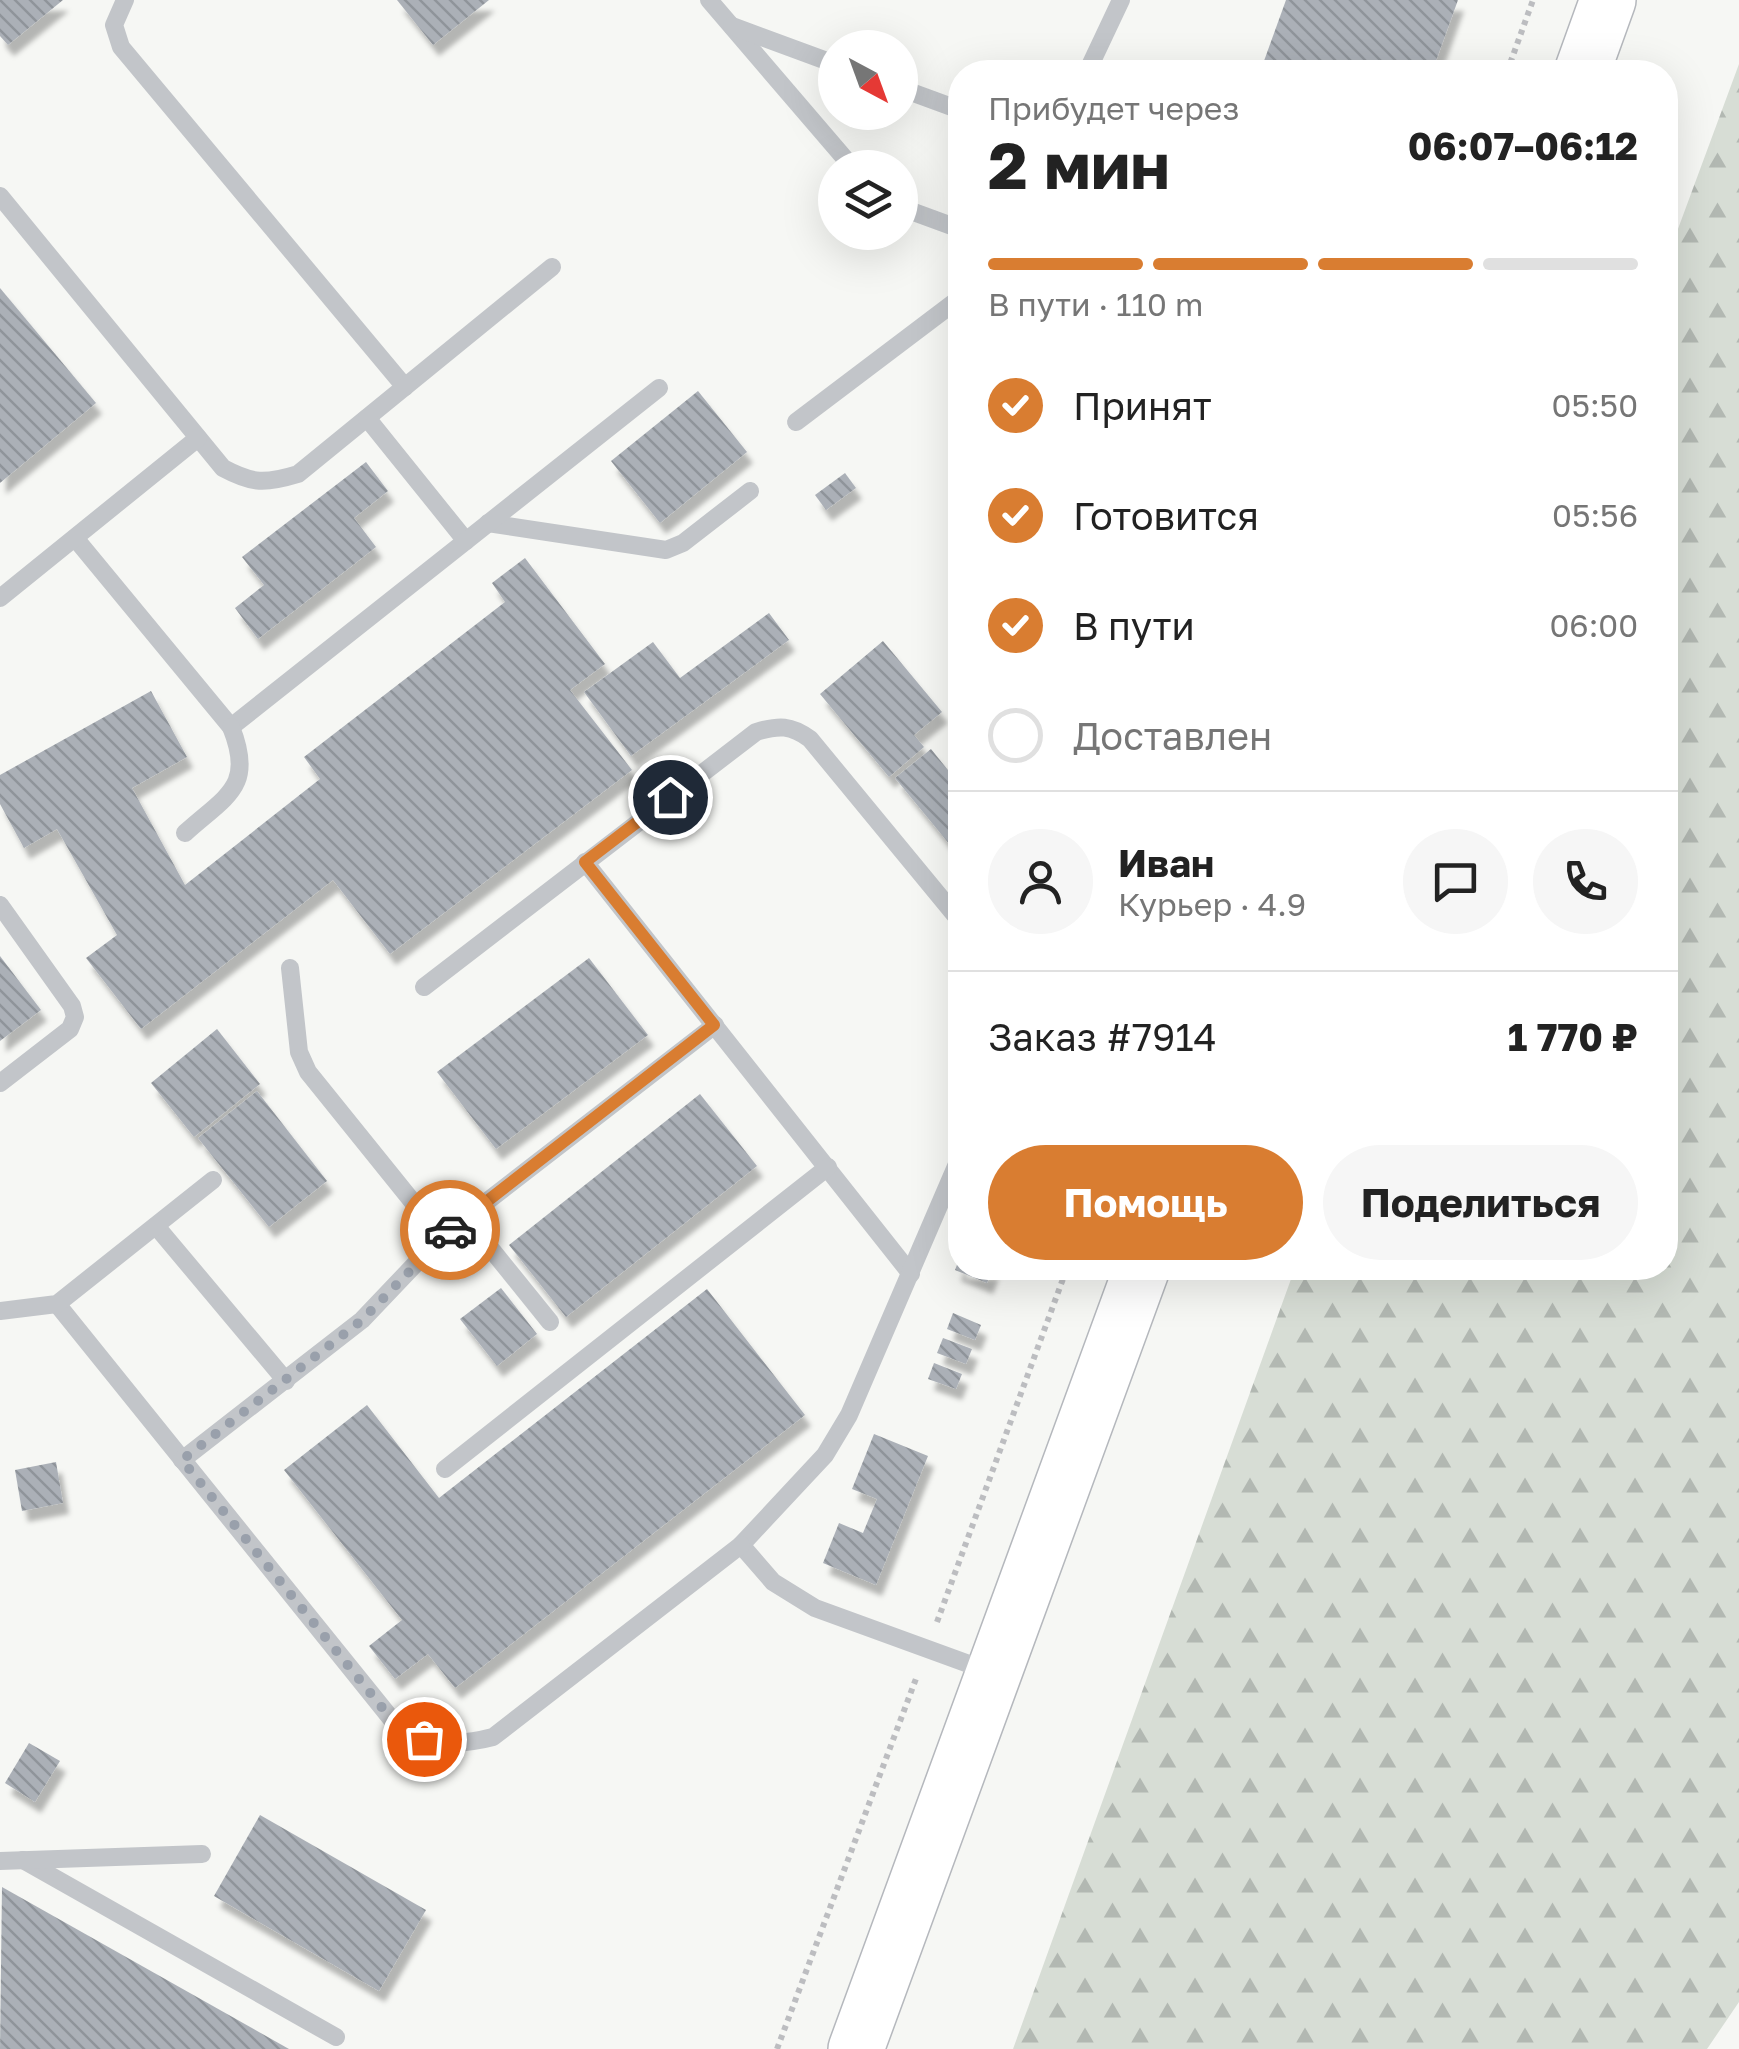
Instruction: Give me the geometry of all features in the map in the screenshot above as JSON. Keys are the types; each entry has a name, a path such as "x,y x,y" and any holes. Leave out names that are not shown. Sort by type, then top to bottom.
{"main road":[{"path":"1586,60 1608,0"},
{"path":"856,2049 1138,1280"}],"lane":[{"path":"125,0 114,25 120,47 405,387"},
{"path":"709,0 838,150"},
{"path":"1093,60 1121,0"},
{"path":"731,26 818,58"},
{"path":"918,95 948,106"},
{"path":"0,196 223,468 247,481 272,482 298,474 552,267"},
{"path":"918,213 948,224"},
{"path":"796,422 948,307"},
{"path":"231,727 659,388"},
{"path":"367,418 466,541"},
{"path":"0,598 198,438"},
{"path":"488,523 666,550 682,543 750,491"},
{"path":"75,538 231,727 242,754 240,775 231,790 185,833"},
{"path":"424,987 756,732 775,726 794,728 810,739 948,906"},
{"path":"585,862 911,1274"},
{"path":"0,905 72,1006 75,1017 70,1029 0,1082"},
{"path":"290,968 299,1052 308,1072 441,1237"},
{"path":"182,1460 362,1320 441,1237 714,1025"},
{"path":"446,1468 828,1167"},
{"path":"0,1312 57,1304 213,1180"},
{"path":"57,1304 393,1721 424,1739 463,1745 493,1737 740,1545 826,1455 849,1414 948,1186"},
{"path":"466,1218 550,1322"},
{"path":"156,1226 286,1380"},
{"path":"740,1545 774,1582 815,1608 993,1673"},
{"path":"0,1861 202,1854"},
{"path":"23,1860 336,2037"}],"path":[{"path":"1510,60 1533,0"}],"green space":[{"path":"1739,64 1739,2002 1707,2049 1013,2049 1291,1280 1678,1280 1678,229"}],"building":[{"path":"0,0 63,0 8,45 0,36"},
{"path":"397,0 489,0 433,45"},
{"path":"1286,0 1458,0 1436,60 1264,60"},
{"path":"0,288 96,403 0,483"},
{"path":"698,391 747,452 660,523 611,461"},
{"path":"366,462 388,491 354,518 376,547 258,639 235,608 264,585 242,557"},
{"path":"845,473 856,488 826,510 815,495"},
{"path":"525,558 605,664 570,690 632,770 390,954 333,880 141,1029 86,958 117,935 57,829 24,848 0,804 0,775 151,691 187,757 132,788 185,885 320,779 304,757 505,602 492,583"},
{"path":"769,613 789,640 631,756 584,692 653,642 680,678"},
{"path":"883,641 942,712 914,735 924,747 889,777 820,694"},
{"path":"931,749 948,770 948,842 895,778"},
{"path":"0,956 41,1010 0,1041"},
{"path":"589,958 648,1035 496,1149 437,1072"},
{"path":"217,1029 260,1084 194,1137 151,1083"},
{"path":"257,1091 327,1181 269,1227 198,1138"},
{"path":"700,1094 757,1166 566,1317 509,1245"},
{"path":"501,1288 537,1334 497,1366 460,1319"},
{"path":"707,1289 805,1415 455,1688 428,1654 395,1679 369,1646 402,1620 284,1470 367,1405 439,1498"},
{"path":"953,1313 981,1325 975,1340 947,1329"},
{"path":"943,1338 972,1349 966,1364 937,1353"},
{"path":"934,1363 962,1374 956,1389 928,1379"},
{"path":"874,1434 928,1456 876,1585 823,1563 839,1523 863,1533 877,1499 852,1489"},
{"path":"56,1462 63,1503 22,1511 15,1470"},
{"path":"29,1743 60,1761 35,1802 5,1783"},
{"path":"260,1815 426,1910 379,1991 214,1896"},
{"path":"2,1887 289,2049 0,2049"}],"way so far":[{"path":"424,1739 393,1721 182,1460 362,1320 450,1230"}],"route":[{"path":"450,1230 714,1025 585,862 670,797"}]}
